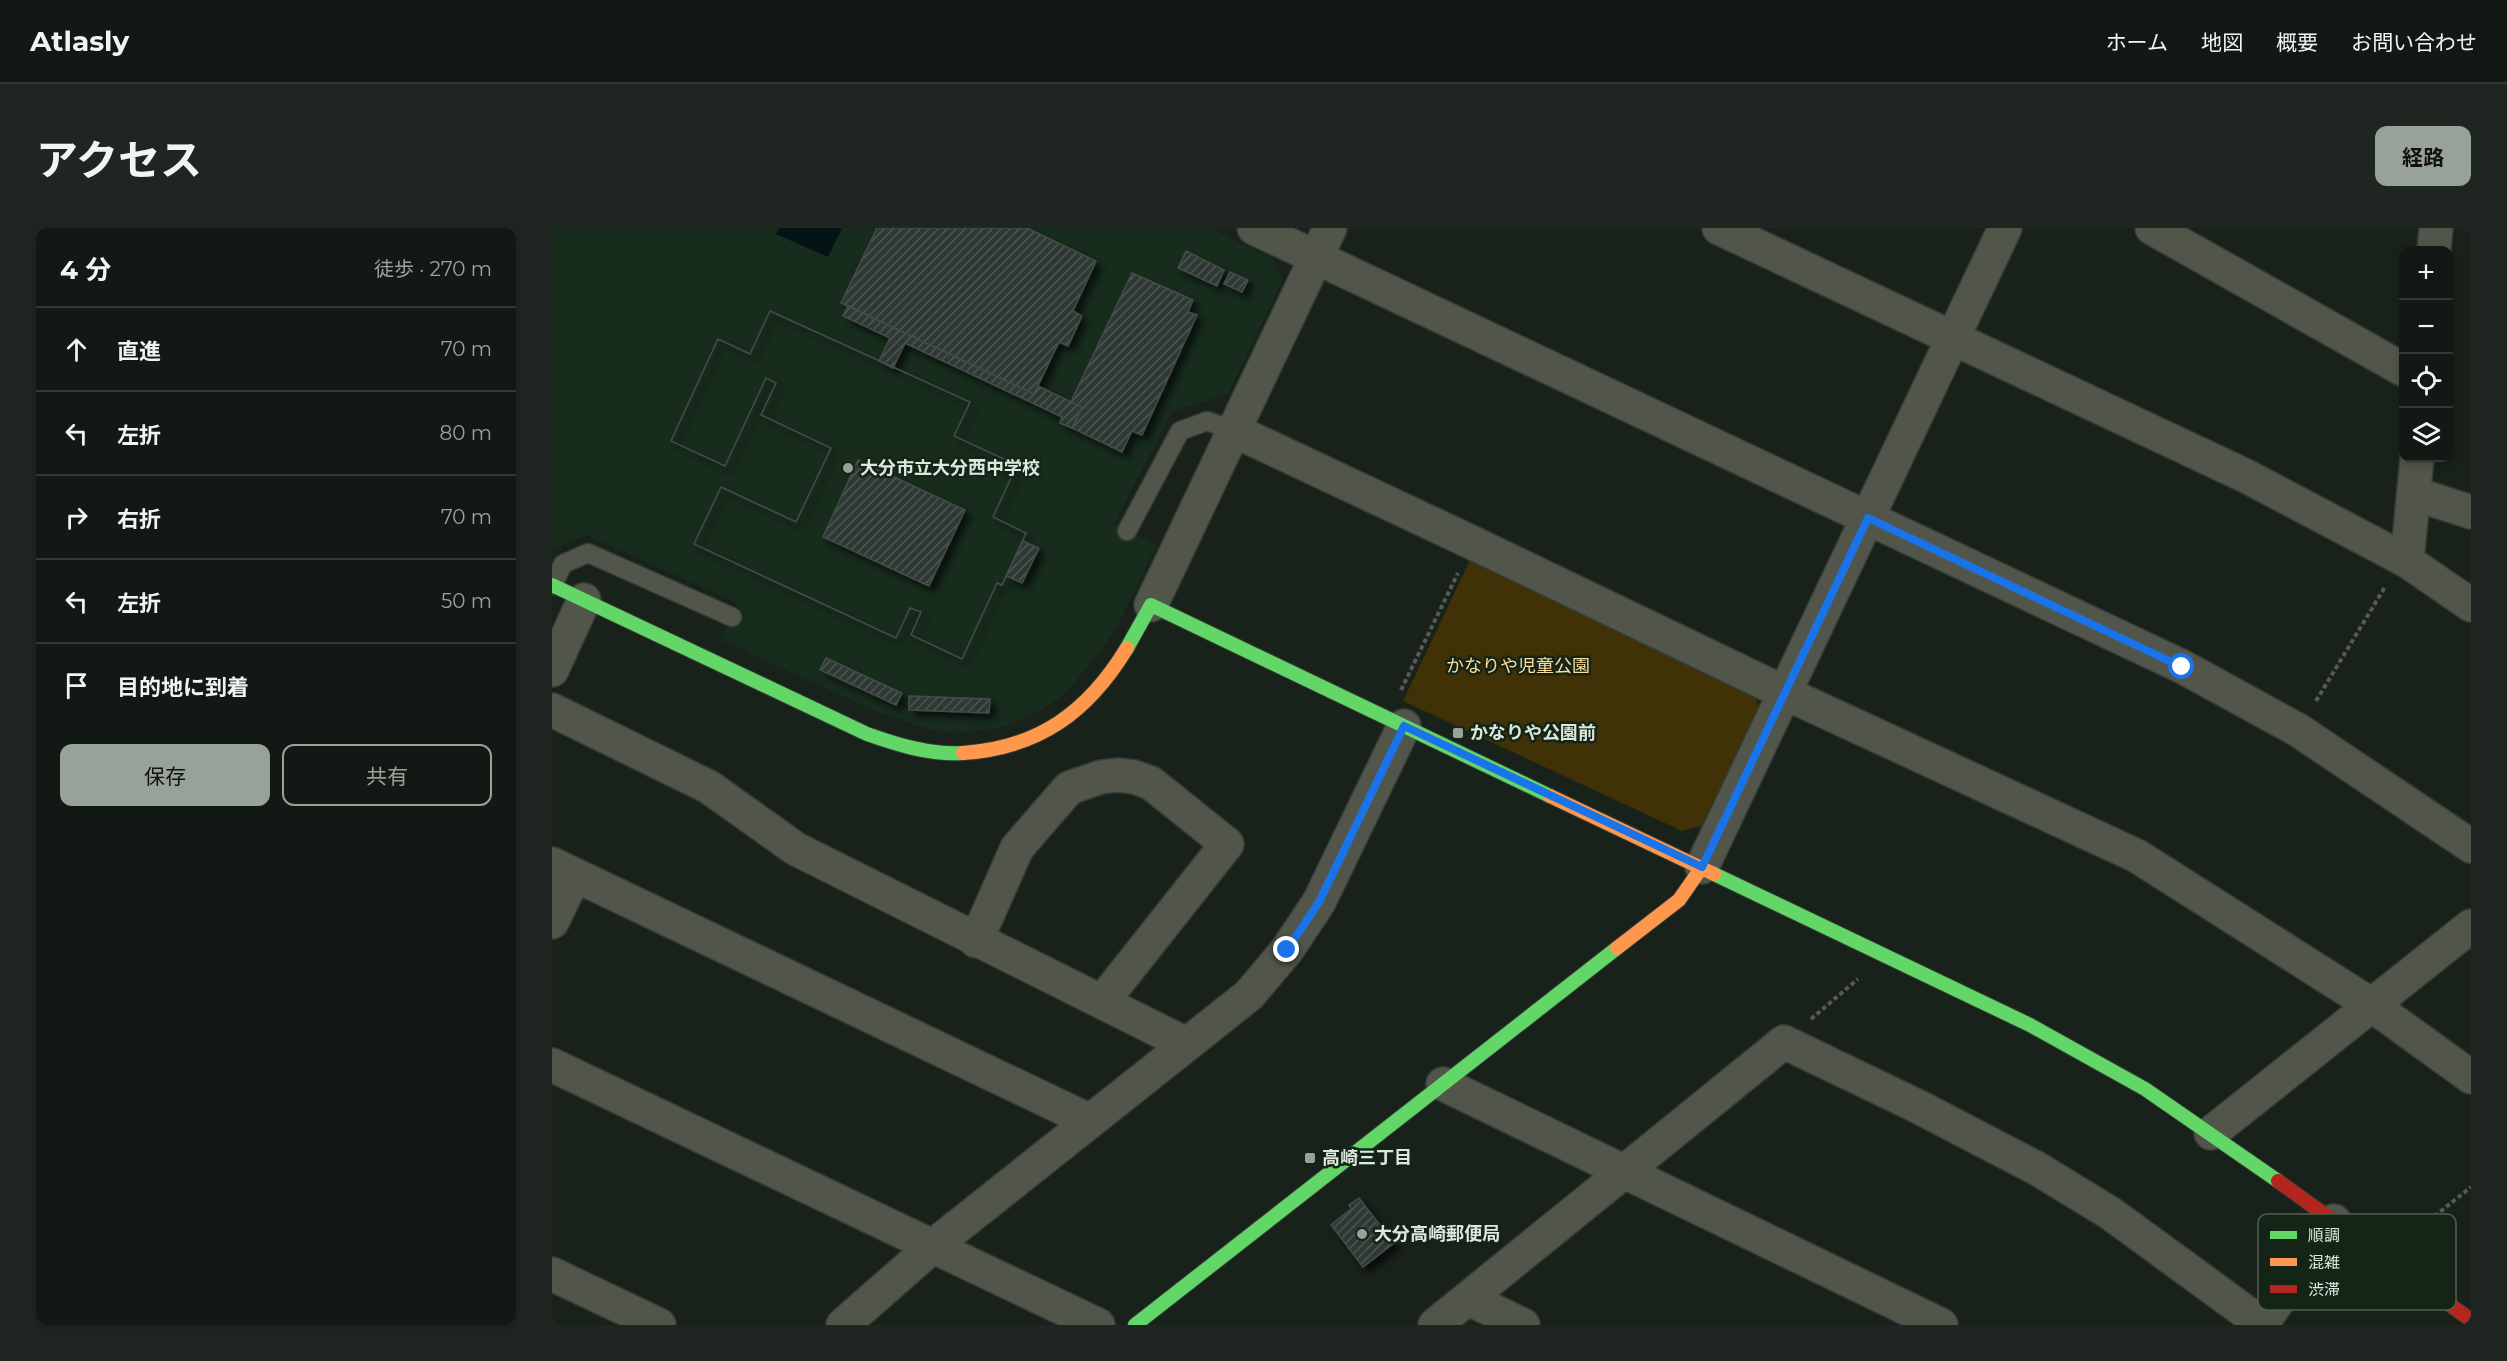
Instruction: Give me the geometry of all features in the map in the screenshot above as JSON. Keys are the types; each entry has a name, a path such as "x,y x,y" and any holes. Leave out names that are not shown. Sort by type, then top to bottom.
{"street":[{"path":"1254,228 2182,667 2298,730 2471,846"},
{"path":"553,585 863,732 929,752 959,755 980,754 1019,744 1044,734 1064,720 1102,684 1126,650 1235,431 1330,228"},
{"path":"1719,228 2246,476 2397,572 2471,605"},
{"path":"1135,1325 1680,900 1702,867 2005,228"},
{"path":"2152,228 2399,368"},
{"path":"2434,246 2436,228"},
{"path":"1235,431 1785,693 2137,856 2370,1004 2471,1077"},
{"path":"2397,572 2415,494 2417,462"},
{"path":"2415,494 2471,512"},
{"path":"552,670 584,600"},
{"path":"1150,605 1400,712 1702,867 2030,1025 2145,1089 2324,1214"},
{"path":"552,710 709,787 796,849 1186,1044"},
{"path":"843,1325 933,1246 1249,994 1302,929 1319,902 1400,712"},
{"path":"976,941 1017,848 1069,788 1101,777 1117,775 1134,777 1151,783 1227,844 1102,1002"},
{"path":"552,922 564,870 1090,1121"},
{"path":"2211,1133 2370,1004 2471,926"},
{"path":"1435,1325 1784,1042 1917,1106 2038,1169 2110,1213 2261,1325 2272,1310"},
{"path":"552,1065 1098,1325"},
{"path":"1443,1084 1941,1325"},
{"path":"552,1274 659,1325"},
{"path":"1469,1299 1523,1325"},
{"path":"2456,1309 2471,1320"}],"lane":[{"path":"1127,531 1180,431 1207,421 1235,431"},
{"path":"553,585 563,564 588,553 732,617"}],"path":[{"path":"1400,712 1473,543"},
{"path":"2298,730 2397,572"},
{"path":"1784,1042 1866,973"},
{"path":"2437,1214 2471,1187"}],"shaded area":[{"name":"大分市立大分西中学校","path":"552,228 1210,228 1273,259 1283,280 1228,394 1172,412 1114,524 1157,545 1120,621 1105,645 1075,682 1057,700 1042,710 1004,727 960,733 933,731 870,709 721,640 738,603 586,535 552,550"},
{"path":"779,228 842,228 828,257 776,234"}],"green space":[{"name":"かなりや児童公園","path":"1472,556 1753,690 1759,709 1701,826 1682,831 1403,701"}],"building":[{"path":"877,228 1027,228 1096,261 1073,311 1082,316 1068,346 1059,342 1034,394 841,303"},
{"path":"1186,251 1224,270 1217,286 1178,268"},
{"path":"1230,272 1248,280 1242,292 1224,284"},
{"path":"1132,273 1193,300 1188,312 1197,315 1142,435 1132,431 1122,452 1072,428 1082,407 1071,402"},
{"path":"848,306 1034,394 1038,386 1082,407 1072,428 1060,423 1062,417 905,343 893,368 879,361 890,338 843,316"},
{"path":"770,311 970,402 954,436 1017,465 993,517 1026,533 1002,585 997,583 962,659 911,635 921,612 910,608 896,638 694,544 721,487 796,522 831,448 761,415 776,383 766,378 725,466 671,441 718,339 750,354","holes":["858,460 965,510 929,586 823,537"]},
{"path":"770,311 970,402 954,436 1017,465 993,517 1026,533 1002,585 997,583 962,659 911,635 921,612 910,608 896,638 694,544 721,487 796,522 831,448 761,415 776,383 766,378 725,466 671,441 718,339 750,354"},
{"path":"1023,541 1039,548 1022,583 1006,576"},
{"path":"826,658 902,693 896,705 820,670"},
{"path":"909,696 990,699 989,713 909,710"},
{"name":"大分高崎郵便局","path":"1359,1198 1394,1243 1363,1267 1331,1225 1351,1209 1349,1205"}],"traffic: fast":[{"path":"552,585 867,734 926,751 963,753"},
{"path":"1127,648 1151,605 1550,796"},
{"path":"1714,874 2030,1025 2145,1089 2278,1181"},
{"path":"1135,1325 1617,948"}],"traffic: slow":[{"path":"963,753 990,750 1015,743 1059,723 1096,691 1127,648"},
{"path":"1550,796 1714,874"},
{"path":"1617,948 1679,900 1702,867"}],"traffic: jam":[{"path":"2278,1181 2324,1214"},
{"path":"2456,1309 2471,1320"}],"place":[{"name":"大分市立大分西中学校","path":"848,468"},
{"name":"かなりや公園前","path":"1458,733"},
{"name":"高崎三丁目","path":"1310,1158"},
{"name":"大分高崎郵便局","path":"1362,1234"}],"route":[{"path":"1287,950 1319,902 1404,726 1702,867 1868,518 2182,667"}]}
